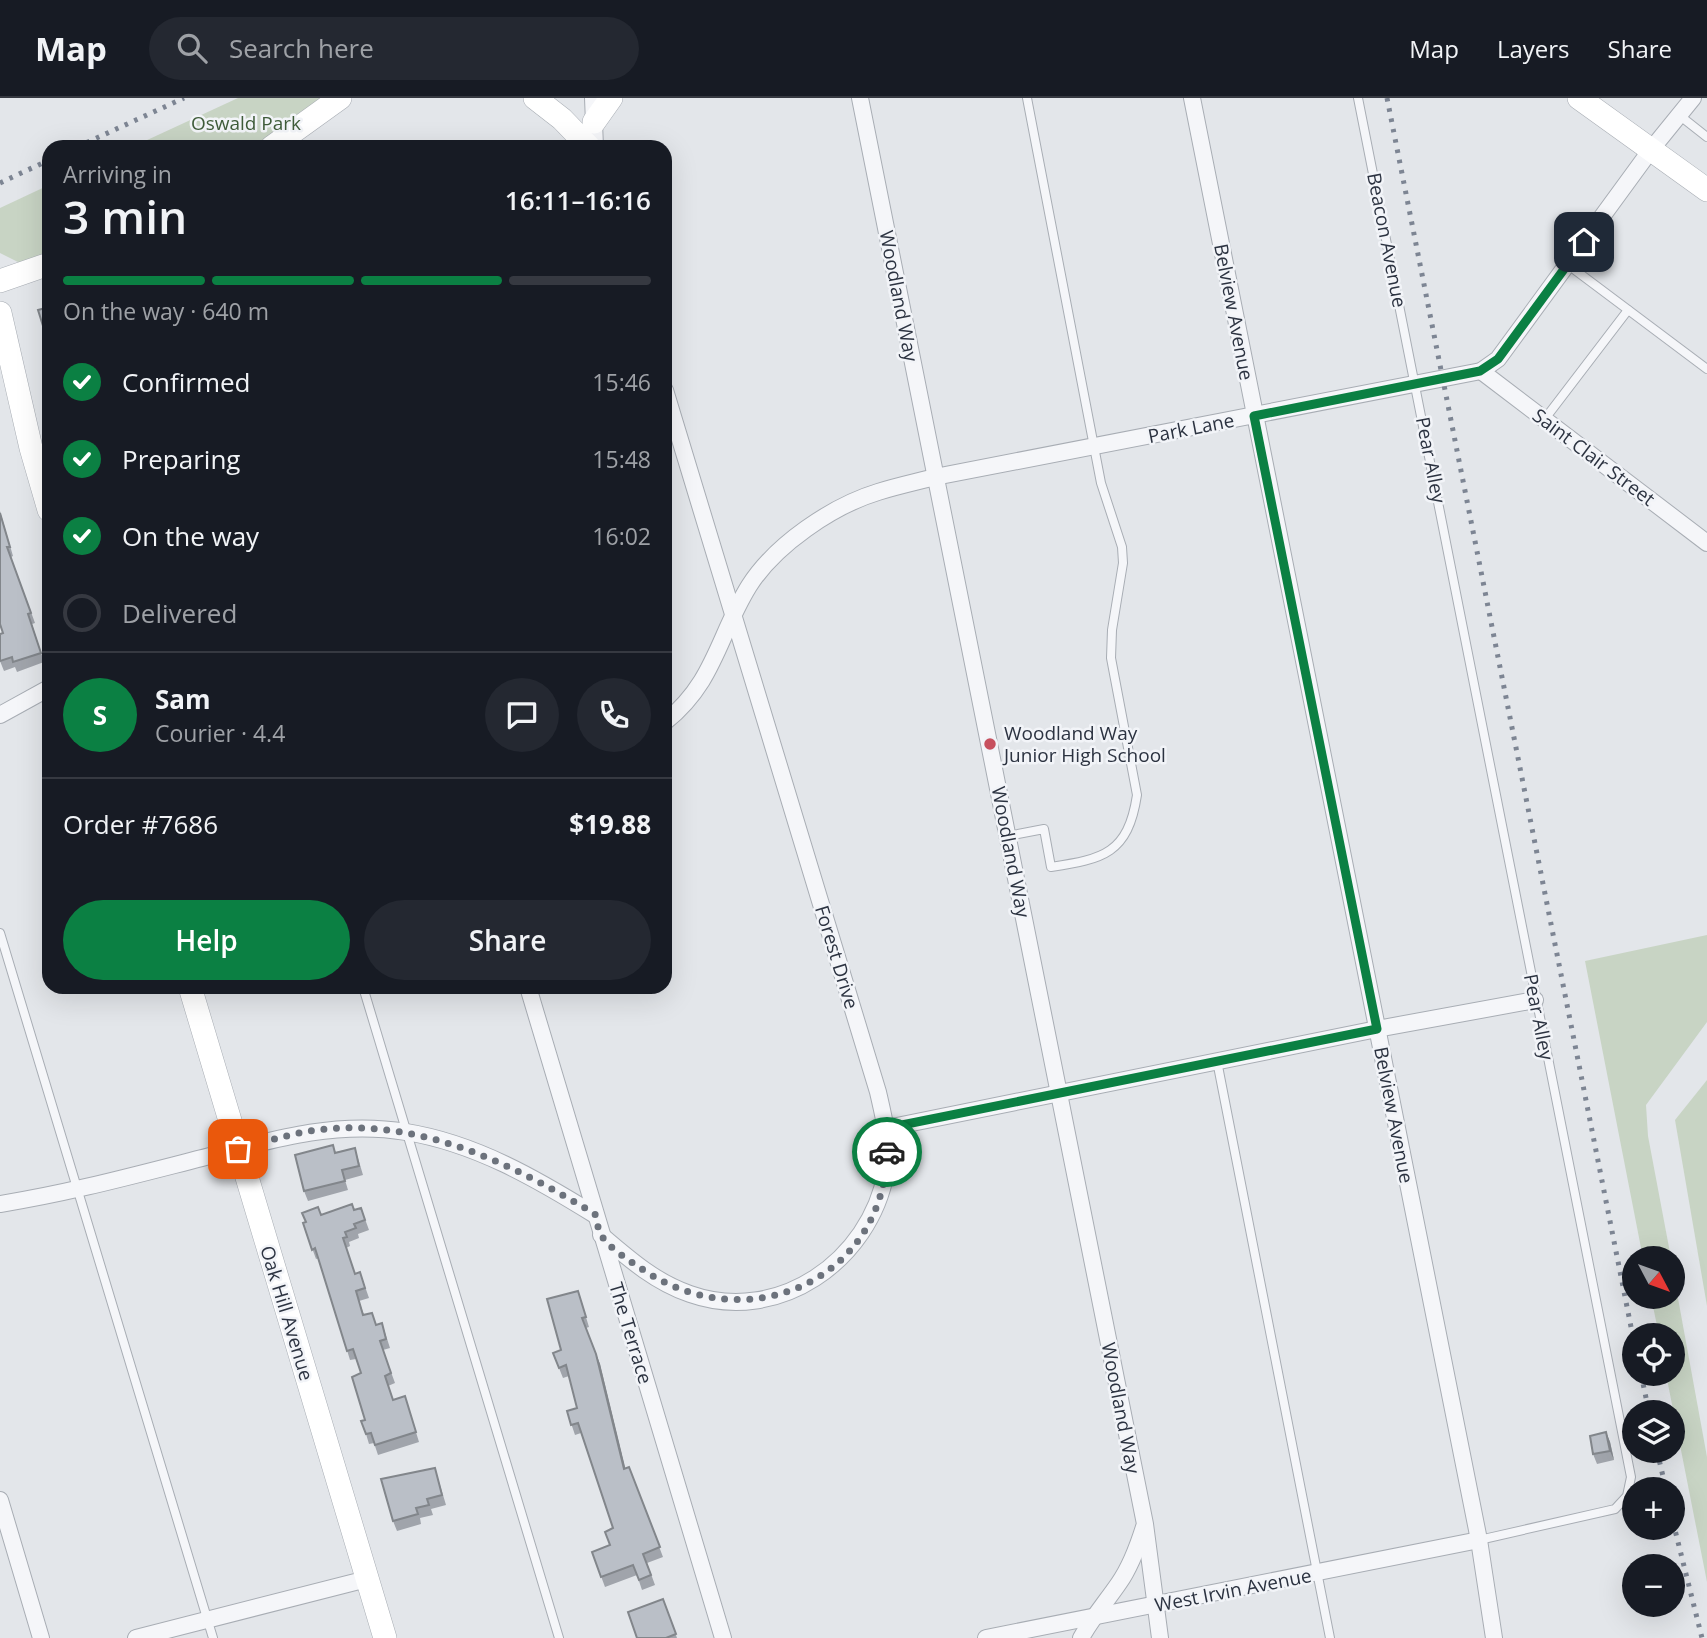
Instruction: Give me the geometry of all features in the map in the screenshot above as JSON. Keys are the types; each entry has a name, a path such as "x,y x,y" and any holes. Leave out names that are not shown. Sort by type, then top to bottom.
{"street":[{"path":"291,140 340,98"},
{"path":"536,98 582,140"},
{"path":"593,98 595,140"},
{"path":"594,122 611,98"},
{"name":"Woodland Way","path":"860,98 1145,1524 1158,1605 1160,1638"},
{"name":"Belview Avenue","path":"1192,98 1479,1539 1494,1638"},
{"path":"1579,98 1707,190"},
{"path":"1480,371 1498,359 1650,151 1693,98"},
{"path":"0,281 42,266"},
{"path":"0,313 42,486"},
{"path":"0,371 31,448"},
{"name":"Park Lane","path":"672,716 709,672 750,586 775,556 839,509 876,492 935,477 1480,371"},
{"name":"Saint Clair Street","path":"1480,371 1707,543"},
{"name":"Forest Drive","path":"601,1235 660,1282 692,1295 722,1301 753,1300 783,1294 811,1283 836,1263 870,1219 886,1170 887,1128 672,413"},
{"path":"0,715 42,692"},
{"name":"Oak Hill Avenue","path":"192,994 385,1638"},
{"name":"The Terrace","path":"530,994 723,1638"},
{"path":"887,1128 1377,1029 1535,1000"},
{"path":"0,1204 77,1190 310,1131 354,1128 406,1132 493,1159 544,1183 595,1214"},
{"path":"0,1500 41,1638"},
{"path":"1081,1638 1092,1618 1121,1581 1135,1555 1145,1524"},
{"name":"West Irvin Avenue","path":"986,1638 1479,1539"},
{"path":"136,1638 210,1630 367,1579"}],"lane":[{"path":"1008,836 1044,829 1051,867 1095,861 1109,852 1125,833 1134,814 1135,776 1111,658 1122,547 1107,507 1027,98"},
{"name":"Beacon Avenue","path":"1358,98 1415,382"},
{"path":"1679,115 1707,138"},
{"path":"1567,264 1707,369"},
{"path":"1545,420 1628,310"},
{"name":"Pear Alley","path":"1415,382 1628,1463 1630,1488 1623,1504 1615,1509 1479,1539"},
{"path":"0,933 210,1630"},
{"path":"365,994 559,1638"},
{"path":"1217,1061 1330,1638"}],"green space":[{"name":"Oswald Park","path":"238,98 328,98 268,140 147,140"},
{"path":"42,188 42,257 22,264 0,253 0,208"},
{"path":"1707,935 1707,1022 1646,1105 1648,1136 1669,1246 1641,1246 1585,961"},
{"path":"1707,1080 1707,1306 1675,1120"},
{"path":"1654,1309 1680,1309 1683,1323 1656,1323"},
{"path":"1685,1337 1707,1457 1707,1582 1684,1463 1685,1400 1671,1400 1668,1386 1685,1386"}],"building":[{"path":"0,513 10,547 7,547 31,613 28,614 41,653 13,662 12,657 0,661 0,634 3,633 0,624"},
{"path":"333,1145 335,1153 355,1148 359,1166 342,1170 345,1181 304,1191 295,1155"},
{"path":"352,1204 354,1210 361,1208 365,1220 354,1224 356,1228 345,1232 347,1237 343,1238 355,1274 360,1272 365,1288 356,1291 363,1315 372,1313 376,1325 382,1323 386,1339 380,1341 391,1373 385,1376 393,1400 405,1396 416,1432 375,1445 371,1433 366,1434 361,1421 365,1420 352,1377 361,1373 353,1349 347,1351 315,1248 312,1250 303,1223 306,1222 302,1213 318,1207 321,1215"},
{"path":"578,1291 586,1317 582,1318 596,1354 624,1469 629,1467 660,1547 643,1554 651,1575 639,1580 633,1565 601,1577 592,1552 610,1545 605,1532 613,1528 578,1423 571,1425 567,1411 577,1408 566,1365 559,1368 553,1353 561,1350 547,1299"},
{"path":"1606,1432 1610,1451 1593,1454 1590,1436"},
{"path":"435,1468 442,1495 427,1499 429,1505 416,1508 418,1514 393,1521 381,1479"},
{"path":"663,1599 676,1634 666,1638 637,1638 628,1612"}],"railway":[{"path":"92,140 184,98"},
{"path":"1387,98 1630,1323"},
{"path":"0,183 42,163"},
{"path":"1644,1386 1646,1400"},
{"path":"1660,1463 1663,1477"},
{"path":"1678,1540 1702,1638"}],"way so far":[{"path":"238,1149 310,1131 354,1128 406,1132 454,1144 544,1183 595,1214 601,1235 660,1282 692,1295 722,1301 753,1300 783,1294 811,1283 836,1263 854,1244 870,1219 879,1198 887,1152"}],"place":[{"name":"Woodland Way Junior High School","path":"990,744"}],"route":[{"path":"887,1152 887,1128 1377,1029 1254,416 1480,371 1498,359 1584,242"}]}
